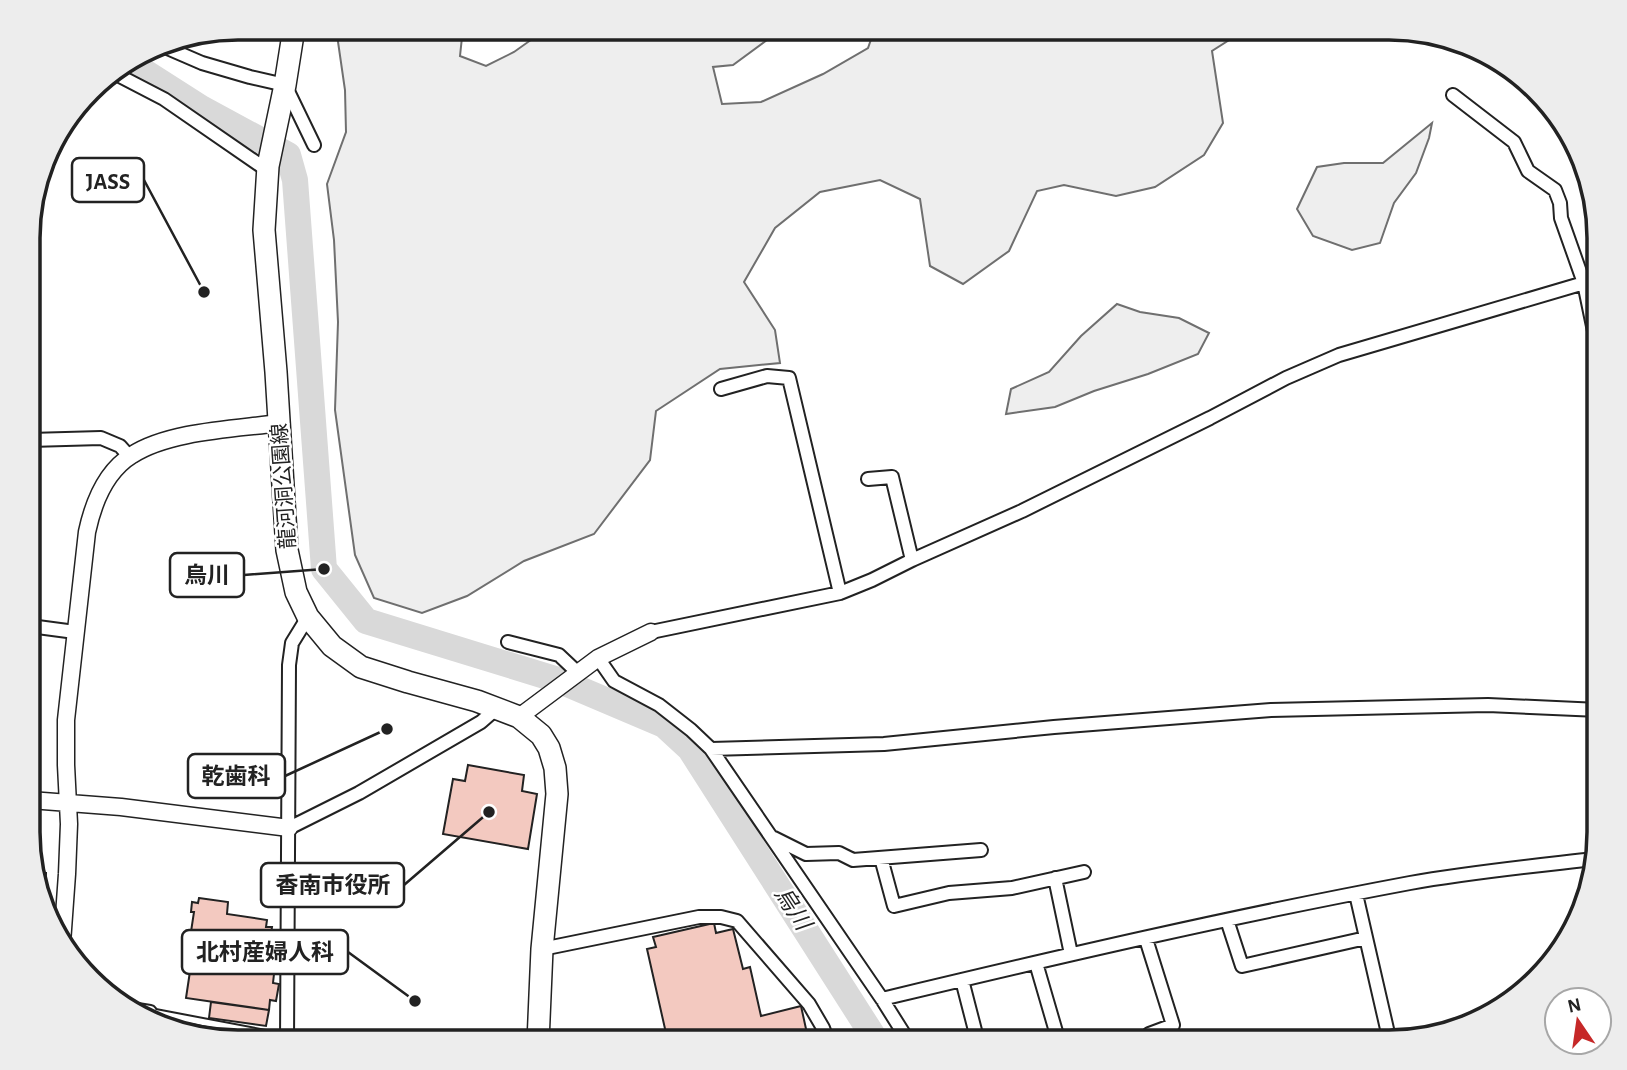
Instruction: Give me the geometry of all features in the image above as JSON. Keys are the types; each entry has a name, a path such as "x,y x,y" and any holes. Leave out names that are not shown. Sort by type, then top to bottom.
{"main road":[{"name":"龍河洞公園線","path":"292,41 268,168 264,230 287,550 296,592 308,617 331,646 361,667 497,708 526,712 549,748 555,768 557,794 542,949 539,1030"}],"street":[{"path":"175,51 250,78 285,85 314,145"},
{"path":"123,78 164,99 268,168"},
{"path":"1453,95 1514,142 1528,171 1555,190 1560,203 1561,218 1586,293"},
{"path":"526,712 598,658 651,632 840,593 1022,511 1286,378 1339,355 1584,283"},
{"path":"721,389 767,376 789,378 840,593"},
{"path":"64,924 68,874 66,720 87,532 92,509 113,472 129,456 149,446 174,438 279,423"},
{"path":"40,440 102,438 120,446 129,456"},
{"path":"868,479 892,477 912,560"},
{"path":"287,1030 289,664 292,643 308,617"},
{"path":"40,627 75,632"},
{"path":"508,642 559,655 577,672"},
{"path":"598,658 614,681 659,705 711,749 901,1029"},
{"path":"711,749 884,744 1271,710 1488,705 1586,709"},
{"path":"40,801 121,807 289,828 359,793 481,722 497,708"},
{"path":"770,836 806,855 839,853 853,860 981,850"},
{"path":"881,858 894,906 950,893 1012,888 1084,872"},
{"path":"882,999 1072,954 1356,894 1449,877 1584,860"},
{"path":"1055,878 1072,954"},
{"path":"1356,894 1387,1029"},
{"path":"542,949 699,918 721,917 737,921 809,1004 824,1029"},
{"path":"1227,920 1242,966 1366,938"},
{"path":"1146,939 1173,1026 1163,1029"},
{"path":"1036,963 1055,1029"},
{"path":"962,980 975,1029"}],"lane":[{"path":"166,1015 238,1030"}],"shaded area":[{"path":"871,40 1229,40 1212,51 1223,123 1204,155 1155,187 1116,196 1064,185 1037,191 1009,251 963,284 930,266 920,199 880,180 820,192 775,228 744,282 775,330 780,363 720,369 656,411 650,460 594,534 524,561 467,596 422,613 374,598 355,555 335,410 338,322 334,240 327,184 346,132 345,90 338,41 462,41 460,56 486,66 530,41 766,41 733,65 713,67 722,104 761,102 823,74 868,48"},
{"path":"1432,123 1416,173 1394,203 1380,243 1352,250 1313,236 1297,209 1317,167 1344,163 1383,163"},
{"path":"1117,304 1140,312 1179,318 1209,333 1198,354 1148,374 1055,407 1006,414 1011,389 1049,372 1081,336"}],"building":[{"path":"468,765 524,775 522,791 537,794 528,849 443,834 453,779 465,781"},
{"path":"199,898 228,902 227,914 267,920 266,927 272,927 267,961 261,960 260,968 249,966 248,971 274,974 273,983 279,984 276,1001 270,1000 269,1010 186,998 192,958 187,958 194,912 191,912 192,902 198,903"},
{"path":"714,923 716,933 733,929 743,969 750,967 761,1016 801,1006 806,1030 665,1030 647,949 656,947 653,937"},
{"path":"211,1002 269,1010 266,1026 209,1018"}],"waterway":[{"name":"烏川","path":"138,68 201,108 288,155 295,180 324,569 366,621 558,680 664,725 690,749 869,1029"}],"place":[{"name":"JASS","path":"204,292"},
{"name":"烏川","path":"324,569"},
{"name":"乾歯科","path":"387,729"},
{"name":"香南市役所","path":"489,812"},
{"name":"北村産婦人科","path":"415,1001"}]}
